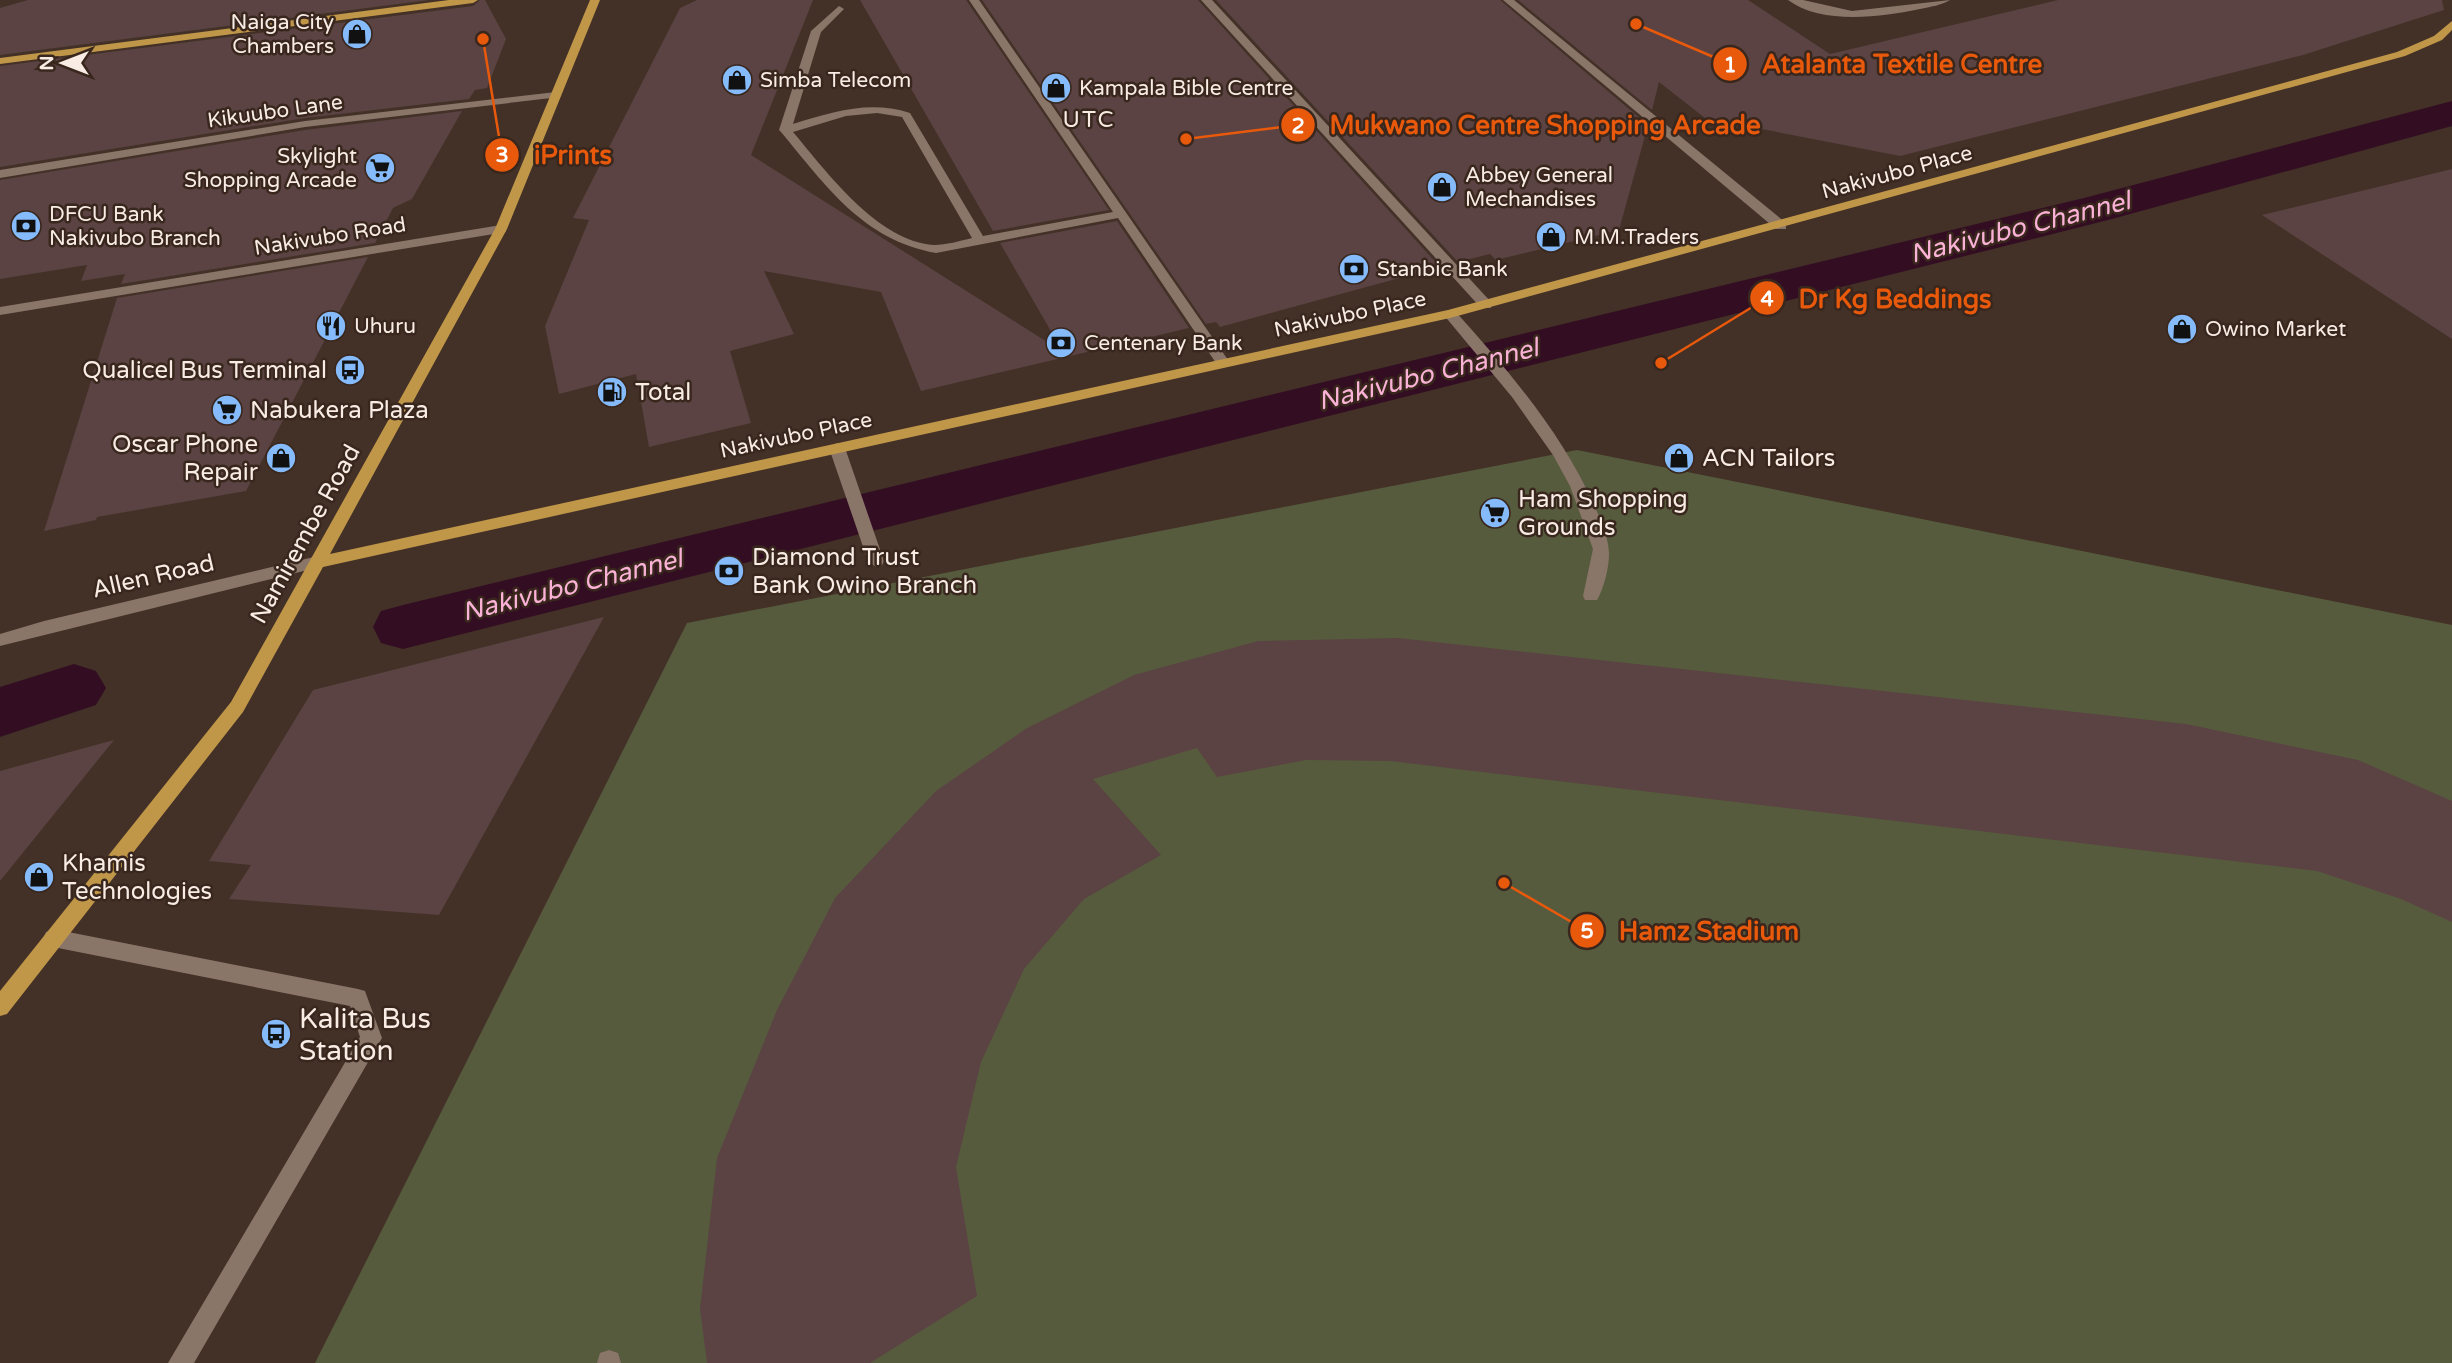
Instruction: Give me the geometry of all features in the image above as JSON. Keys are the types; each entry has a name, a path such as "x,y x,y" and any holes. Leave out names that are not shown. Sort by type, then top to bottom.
{"main road":[{"path":"0,61 473,0"},
{"name":"Namirembe Road","path":"0,1007 237,707 501,229 595,0"},
{"name":"Nakivubo Place","path":"318,562 1486,305 2401,54 2438,38 2452,24"}],"street":[{"path":"974,0 1223,363"},
{"path":"1206,0 1486,305"},
{"path":"1508,0 1781,226"},
{"path":"1793,0 1817,10 1870,16 1945,0"},
{"path":"785,130 816,31 839,9"},
{"name":"Kikuubo Lane","path":"0,174 305,124 556,94"},
{"path":"785,130 867,109 890,108 906,115 979,240"},
{"path":"785,130 859,215 915,248 936,249 1121,214"},
{"name":"Nakivubo Road","path":"0,311 501,229"},
{"path":"1450,314 1517,394 1578,485 1601,551 1591,596"},
{"path":"837,448 876,561"},
{"name":"Allen Road","path":"0,640 44,626 318,562"},
{"path":"53,938 358,998 371,1038 180,1363"}],"green space":[{"path":"1577,450 2452,625 2452,1363 315,1363 687,623"}],"building":[{"path":"28,0 429,0 0,55 0,8"},
{"path":"480,0 485,0 506,39 487,88 475,90 469,99 305,118 0,167 0,66 473,6"},
{"path":"697,0 813,0 751,155 1063,352 1000,243 1117,221 1189,328 921,391 881,292 764,271 794,334 730,351 751,423 649,447 636,374 559,394 545,326 589,220 573,218 680,8"},
{"path":"860,0 966,0 1109,210 993,231"},
{"path":"982,0 1198,0 1440,267 1220,327 1216,322 1206,324"},
{"path":"1216,0 1500,0 1648,125 1619,230 1496,260 1490,254 1458,262"},
{"path":"1518,0 1748,0 1830,54 2058,0 2442,0 2444,10 2303,55 1900,156 1705,118 1659,82 1652,110"},
{"path":"462,111 412,199 393,208 375,243 121,284 125,274 81,281 87,265 0,279 0,180 305,130"},
{"path":"2452,169 2452,339 2262,215"},
{"path":"368,257 246,491 97,517 96,520 44,531 117,298"},
{"path":"604,617 439,915 229,899 251,865 209,861 313,690"},
{"path":"1398,638 2186,724 2358,760 2452,801 2452,922 2401,899 2317,871 1390,761 1306,760 1217,777 1197,748 1093,779 1161,855 1084,899 1024,969 981,1062 956,1167 977,1296 870,1363 707,1363 700,1309 717,1158 777,1010 835,898 936,791 1027,728 1134,675 1258,641"},
{"path":"114,740 0,881 0,771"}],"waterway":[{"name":"Nakivubo Channel","path":"403,627 2096,209 2452,113"},
{"name":"Nakivubo Channel","path":"0,712 74,688"}],"place":[{"name":"Atalanta Textile Centre","path":"1636,24"},
{"name":"Naiga City Chambers","path":"357,34"},
{"name":"iPrints","path":"483,39"},
{"name":"Simba Telecom","path":"737,80"},
{"name":"Kampala Bible Centre","path":"1056,88"},
{"name":"Mukwano Centre Shopping Arcade","path":"1186,139"},
{"name":"Skylight Shopping Arcade","path":"380,168"},
{"name":"Abbey General Mechandises","path":"1442,187"},
{"name":"DFCU Bank Nakivubo Branch","path":"26,226"},
{"name":"M.M.Traders","path":"1551,237"},
{"name":"Stanbic Bank","path":"1354,269"},
{"name":"Uhuru","path":"331,326"},
{"name":"Owino Market","path":"2182,329"},
{"name":"Centenary Bank","path":"1061,343"},
{"name":"Dr Kg Beddings","path":"1661,363"},
{"name":"Qualicel Bus Terminal","path":"350,370"},
{"name":"Total","path":"612,392"},
{"name":"Nabukera Plaza","path":"227,410"},
{"name":"Oscar Phone Repair","path":"281,458"},
{"name":"ACN Tailors","path":"1679,458"},
{"name":"Ham Shopping Grounds","path":"1495,513"},
{"name":"Diamond Trust Bank Owino Branch","path":"729,571"},
{"name":"Khamis Technologies","path":"39,877"},
{"name":"Hamz Stadium","path":"1504,883"},
{"name":"Kalita Bus Station","path":"276,1034"}],"district":[{"name":"UTC","path":"1089,119"}]}
